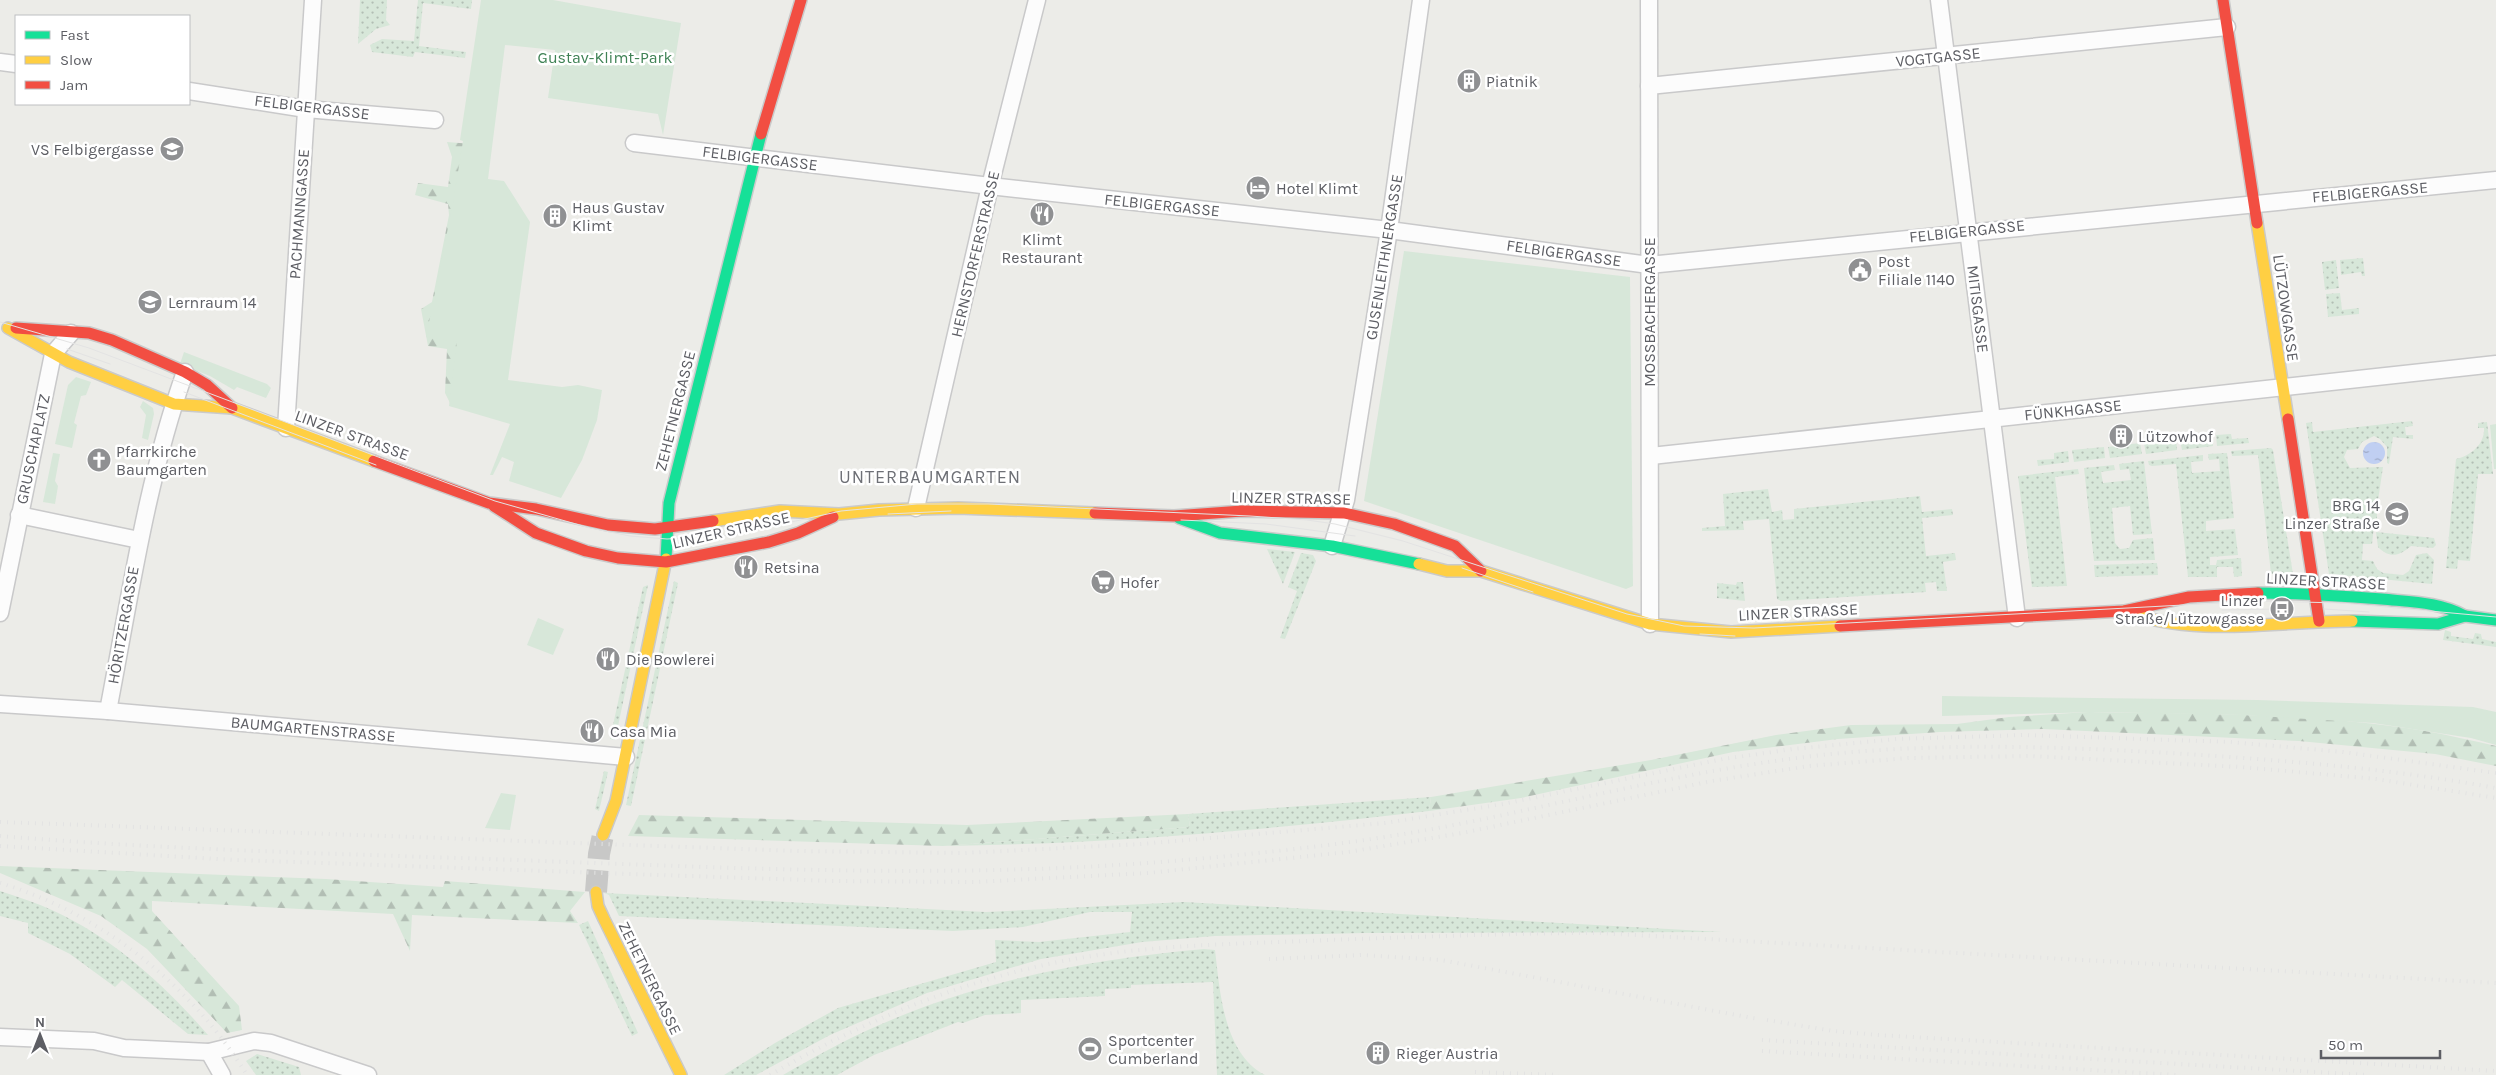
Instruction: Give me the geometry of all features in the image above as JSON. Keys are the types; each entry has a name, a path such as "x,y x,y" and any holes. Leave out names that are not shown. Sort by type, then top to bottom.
{"main road":[{"name":"ZEHETNERGASSE","path":"603,835 614,808 626,757 666,562 668,503 754,158 801,0"},
{"name":"LÜTZOWGASSE","path":"2223,0 2319,622"},
{"name":"LINZER STRASSE","path":"4,327 89,333 112,340 185,372 207,385 232,408"},
{"name":"LINZER STRASSE","path":"4,327 54,354 109,380 174,404 232,408 490,503 536,509 635,530 667,528 780,511 839,514 916,508 1174,516 1242,511 1344,513 1401,526 1455,546 1481,571"},
{"name":"LINZER STRASSE","path":"490,503 536,533 586,551 618,558 666,562 769,542 798,533 839,514"},
{"name":"LINZER STRASSE","path":"1174,516 1220,534 1332,546 1409,561 1447,571 1481,571 1650,624 1731,632 2124,611 2166,601 2206,595 2288,592 2424,603 2454,608 2464,616"},
{"name":"LINZER STRASSE","path":"2124,611 2148,620 2202,626 2399,621 2438,624 2464,616 2496,620"},
{"name":"ZEHETNERGASSE","path":"596,892 598,906 604,919 681,1075"}],"street":[{"name":"PACHMANNGASSE","path":"286,428 313,0"},
{"name":"HERNSTORFERSTRASSE","path":"916,508 990,186 1037,0"},
{"name":"GUSENLEITHNERGASSE","path":"1332,546 1344,513 1390,230 1421,0"},
{"name":"MOSSBACHERGASSE","path":"1649,0 1650,624"},
{"name":"MITISGASSE","path":"1939,0 2016,618"},
{"name":"VOGTGASSE","path":"1650,86 2227,27"},
{"path":"0,62 15,64"},
{"name":"FELBIGERGASSE","path":"190,91 306,109 435,120"},
{"name":"FELBIGERGASSE","path":"634,143 990,186 1390,230 1648,265 2253,202 2496,180"},
{"name":"GRUSCHAPLATZ","path":"71,333 54,354 19,515 139,540"},
{"name":"FÜNKHGASSE","path":"1651,456 2496,364"},
{"path":"139,540 174,404 185,372"},
{"path":"0,613 19,515"},
{"name":"HÖRITZERGASSE","path":"108,711 139,540"},
{"name":"BAUMGARTENSTRASSE","path":"0,704 108,711 626,757"},
{"path":"0,1038 94,1041 124,1048 209,1052 254,1041 267,1042 368,1075"},
{"path":"209,1052 222,1075"}],"green space":[{"path":"360,0 387,0 386,20 390,25 376,29 358,44"},
{"path":"418,0 472,0 471,9 423,3 419,46 466,52 465,58 415,52 413,57 372,52 370,45 382,39 414,41"},
{"name":"Gustav-Klimt-Park","path":"481,0 553,0 681,23 663,135 658,114 548,98 555,50 505,45 488,179 504,181 530,222 508,380 562,387 578,385 602,390 597,420 582,460 561,498 509,481 514,462 502,457 493,475 490,475 510,424 449,406 457,342 426,337 453,203 463,141 460,140"},
{"path":"447,142 472,144 464,348 452,407 445,393 447,349 428,346 421,309 432,302 449,215 448,204 415,195 418,183 448,187 452,157"},
{"path":"1404,251 1630,277 1633,586 1626,589 1364,501"},
{"path":"2363,258 2365,276 2362,276 2361,272 2341,275 2340,260"},
{"path":"2336,260 2339,288 2325,290 2322,262"},
{"path":"2340,293 2342,310 2359,308 2359,314 2328,317 2326,294"},
{"path":"184,352 267,384 271,388 266,398 237,387 234,390 210,376 180,364"},
{"path":"76,377 91,382 86,395 81,396 74,423 77,425 72,448 55,444 68,385"},
{"path":"143,401 153,408 154,414 148,440 142,438 146,415 140,407"},
{"path":"2412,421 2413,426 2405,427 2406,435 2413,435 2413,439 2393,437 2389,464 2387,463 2387,447 2380,439 2374,436 2362,442 2358,449 2347,450 2344,457 2350,468 2383,467 2377,507 2377,526 2374,526 2372,544 2363,544 2362,560 2373,561 2377,569 2383,573 2403,575 2409,571 2416,555 2427,553 2434,560 2432,584 2329,574 2306,423 2312,422 2313,432"},
{"path":"2487,422 2493,474 2478,474 2470,561 2458,560 2457,569 2446,568 2456,459 2472,452 2480,444 2484,428 2478,428 2478,423"},
{"path":"2496,424 2496,469 2494,469 2490,425"},
{"path":"2231,434 2232,439 2248,438 2249,443 2217,446 2216,435"},
{"path":"2212,436 2213,446 2182,450 2180,439"},
{"path":"2176,439 2177,450 2146,454 2144,443"},
{"path":"2140,443 2142,454 2110,458 2108,447"},
{"path":"2104,447 2105,458 2074,462 2072,450"},
{"path":"2271,448 2273,450 2293,574 2271,574 2258,455 2232,456 2231,451"},
{"path":"2068,451 2069,462 2038,466 2037,460 2054,459 2054,453"},
{"path":"53,453 60,454 55,481 58,486 55,504 43,502"},
{"path":"2227,453 2234,518 2206,521 2206,531 2235,529 2238,555 2210,557 2210,565 2216,565 2217,560 2241,558 2242,576 2234,577 2233,567 2217,567 2217,577 2188,577 2176,464 2152,466 2149,465 2148,461 2203,455 2203,461 2191,462 2192,473 2220,471 2219,459 2209,460 2208,454"},
{"path":"2144,461 2152,534 2133,535 2130,506 2112,508 2115,543 2120,549 2129,548 2133,540 2153,538 2155,560 2094,561 2084,468 2114,465 2115,470 2101,472 2103,483 2131,480 2129,469 2120,470 2119,464"},
{"path":"2078,469 2079,474 2055,477 2067,586 2032,587 2018,476"},
{"path":"1768,489 1772,512 1782,510 1783,520 1794,519 1794,509 1920,496 1922,512 1952,509 1953,515 1922,518 1926,556 1955,553 1956,560 1943,562 1947,591 1937,591 1936,582 1925,583 1926,592 1781,601 1777,599 1769,519 1743,521 1744,530 1702,531 1702,528 1725,526 1723,494"},
{"path":"2376,532 2434,538 2436,545 2433,548 2411,546 2398,554 2391,555 2378,547"},
{"path":"1267,549 1295,552 1283,584"},
{"path":"1301,553 1313,555 1316,561 1285,639 1280,638 1297,591 1288,587"},
{"path":"2157,563 2158,575 2095,577 2094,565"},
{"path":"674,581 678,583 631,806 626,805"},
{"path":"1737,582 1743,582 1745,601 1717,598 1717,583 1736,585"},
{"path":"648,585 615,740 610,739 643,587"},
{"path":"538,618 564,629 553,655 527,645"},
{"path":"2445,630 2451,632 2451,636 2473,639 2475,633 2481,634 2482,639 2496,642 2496,647 2443,640"},
{"path":"1942,696 2257,700 2473,707 2496,712 2496,745 2471,738 2373,723 2242,715 2097,712 1942,716"},
{"path":"2089,712 2216,714 2384,725 2496,746 2496,766 2435,754 2299,741 2043,729 1940,732 1838,739 1733,752 1521,798 1429,811 1431,797 1651,760 1776,735 1851,725 1957,724 2009,717"},
{"path":"604,771 608,772 599,811 595,809"},
{"path":"501,793 516,795 510,830 485,828"},
{"path":"1431,797 1429,811 1308,824 1126,839 943,846 1190,827 1188,814"},
{"path":"1188,814 1190,827 943,846 628,836 639,815 967,825"},
{"path":"0,866 326,879 443,887 445,881 585,892 570,911 578,923 412,915 410,951 393,914 152,901 152,911 239,1006 242,1030 227,1033 147,949 101,916 0,873"},
{"path":"0,891 54,911 76,922 118,949 174,998 208,1035 188,1034 122,980 115,987 70,954 28,933 28,923 0,916"},
{"path":"604,893 986,912 1184,902 1722,932 1365,933 1215,936 1142,942 1041,959 927,993 830,1035 756,1075 724,1075 775,1043 838,1008 996,962 995,940 1039,942 1130,932 1132,912 1090,912 1023,927 953,931 619,916 609,895"},
{"path":"588,921 638,1033 632,1036 579,925"},
{"path":"1204,949 1215,950 1222,1002 1232,1037 1240,1052 1251,1065 1265,1075 1217,1075 1213,982 1131,985 1131,988 1105,989 1105,996 1021,1000 1021,1013 985,1015 963,1023 958,1022 874,1055 837,1075 783,1075 865,1031 916,1010 996,984 1078,966 1162,953"},
{"path":"257,1054 299,1067 301,1075 256,1075 246,1061"}],"water":[{"path":"2370,442 2378,442 2385,449 2385,457 2378,464 2370,464 2363,457 2363,449"}],"tunnel":[{"path":"596,892 599,854 603,835"}],"tram line":[{"path":"0,322 89,348 495,501 590,528 630,536 667,539 733,535 841,511 917,504 988,504 1250,516 1335,524 1403,541 1627,614 1684,626 1754,628 2258,601 2341,603 2496,617"},
{"path":"67,349 110,364"},
{"path":"184,392 376,465"},
{"path":"888,514 951,511"},
{"path":"1181,520 1266,524 1355,536"},
{"path":"1462,568 1533,592"},
{"path":"2222,610 2282,609"},
{"path":"2324,609 2369,612"},
{"path":"1700,634 1735,636"}],"railway":[{"path":"0,822 796,851 965,853 1141,844 1385,823 1503,804 1723,759 1793,749 1897,739 2024,735 2230,742 2343,752 2496,773"},
{"path":"0,836 203,849 702,867 943,871 1104,866 1287,850 1459,824 1718,770 1805,757 1896,749 2033,747 2170,753 2374,770 2496,788"},
{"path":"0,846 235,860 831,881 975,882 1148,873 1348,852 1462,833 1712,781 1809,766 1908,758 2031,756 2241,767 2376,779 2496,798"},
{"path":"0,883 37,896 73,913 108,933 141,957 171,983 199,1012 225,1042 247,1075"},
{"path":"770,1075 805,1055 877,1020 952,991 990,979 1068,960 1133,951 1198,946 1464,935 1599,933 2496,983"},
{"path":"1269,959 1362,955 1441,960 1758,1019"},
{"path":"1767,1020 1833,1031 1878,1035 2496,1071"},
{"path":"1762,1040 2369,1075"},
{"path":"1762,1051 2177,1075"},
{"path":"1475,1072 1559,1075"}],"traffic: fast":[{"path":"666,559 669,503 761,134"},
{"path":"1179,518 1220,533 1332,546 1419,564"},
{"path":"2258,593 2320,595 2414,602 2446,608 2465,616"},
{"path":"2352,621 2438,624 2465,616 2496,620"}],"traffic: slow":[{"path":"2257,223 2288,419"},
{"path":"8,328 69,362 174,404 232,408 374,461"},
{"path":"713,521 780,511 839,514 879,510 958,508 1095,513"},
{"path":"603,835 616,801 666,559"},
{"path":"1419,564 1447,571 1481,571 1650,624 1731,632 1840,626"},
{"path":"2124,611 2151,619 2179,624 2208,626 2352,621"},
{"path":"596,892 598,906 604,919 681,1075"}],"traffic: jam":[{"path":"761,134 801,0"},
{"path":"2223,0 2257,223"},
{"path":"16,328 89,333 112,340 185,372 207,385 232,408"},
{"path":"2288,419 2319,621"},
{"path":"374,461 489,503 536,509 608,525 655,529 713,521"},
{"path":"494,506 536,533 586,551 618,558 666,562 769,542 798,533 833,517"},
{"path":"1095,513 1174,516 1242,511 1344,513 1394,524 1455,546 1481,571"},
{"path":"1840,626 2124,611 2189,597 2258,593"}],"place":[{"name":"Piatnik","path":"1469,81"},
{"name":"VS Felbigergasse","path":"172,149"},
{"name":"Hotel Klimt","path":"1258,188"},
{"name":"Klimt Restaurant","path":"1042,214"},
{"name":"Haus Gustav Klimt","path":"555,216"},
{"name":"Post Filiale 1140","path":"1860,270"},
{"name":"Lernraum 14","path":"150,302"},
{"name":"Lützowhof","path":"2121,436"},
{"name":"Pfarrkirche Baumgarten","path":"99,460"},
{"name":"BRG 14 Linzer Straße","path":"2397,514"},
{"name":"Retsina","path":"746,567"},
{"name":"Hofer","path":"1103,582"},
{"name":"Linzer Straße/Lützowgasse","path":"2282,609"},
{"name":"Die Bowlerei","path":"608,659"},
{"name":"Casa Mia","path":"592,731"},
{"name":"Sportcenter Cumberland","path":"1090,1049"},
{"name":"Rieger Austria","path":"1378,1053"}],"district":[{"name":"UNTERBAUMGARTEN","path":"930,477"}]}
